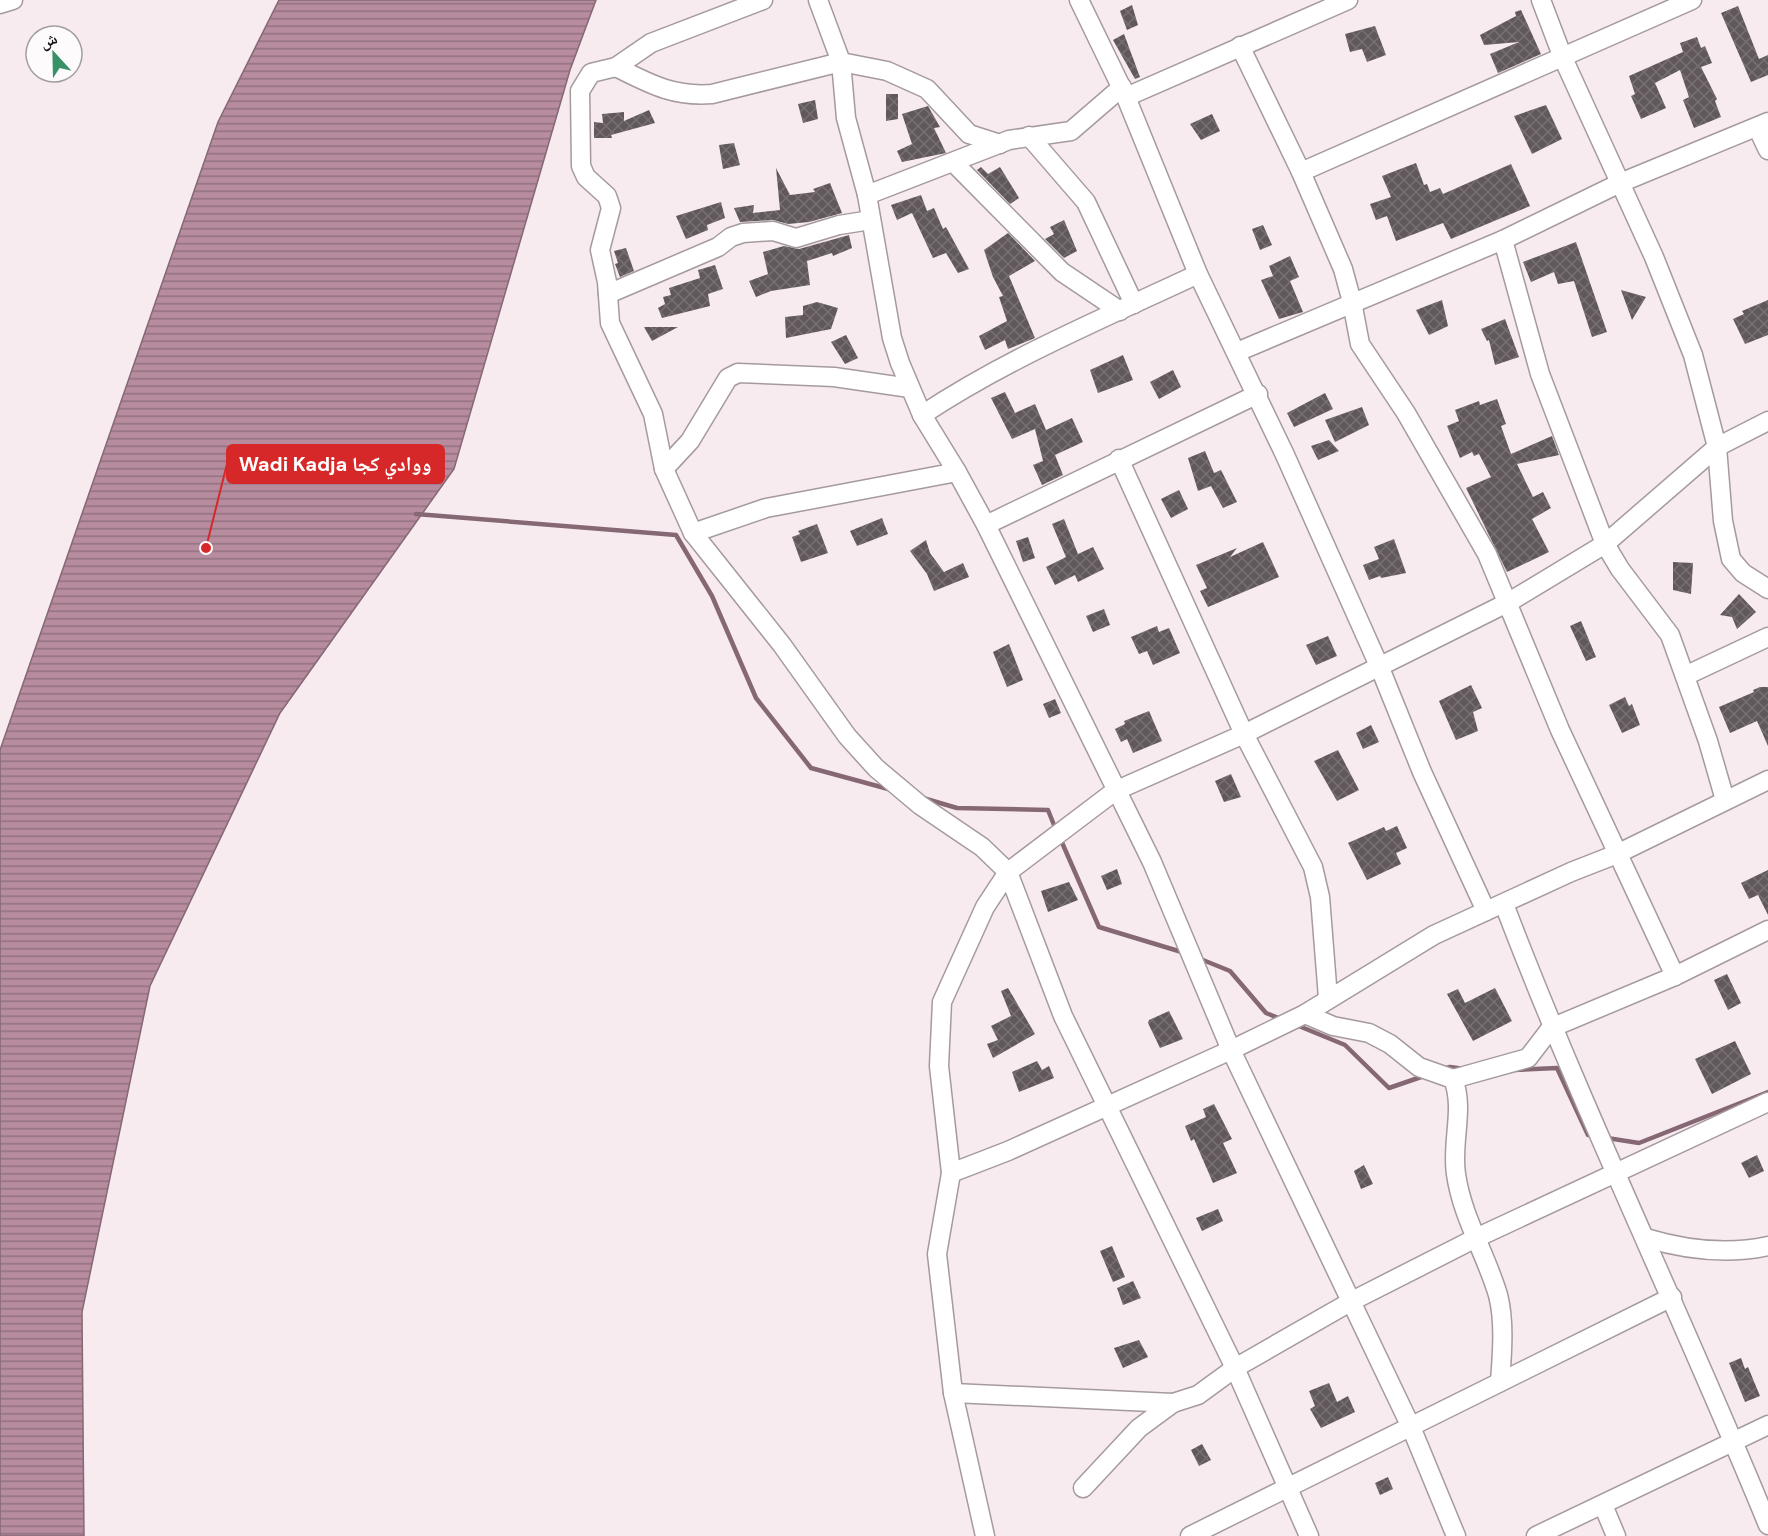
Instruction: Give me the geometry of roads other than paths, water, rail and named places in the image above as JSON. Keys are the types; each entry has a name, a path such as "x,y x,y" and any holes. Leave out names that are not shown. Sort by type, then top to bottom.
{"street":[{"path":"0,4 13,0"},
{"path":"763,0 651,43 616,67 597,71 586,78 580,91 579,104 581,166 586,177 607,196 611,208 600,250 608,294 610,323 653,414 664,469 693,533 782,645 847,736 876,768 920,805 982,847 1008,872 1062,1016 1235,1368 1286,1489 1309,1536"},
{"path":"818,0 841,62 846,118 867,195 892,338 910,388 922,415 986,525 1115,791 1152,862 1231,1050 1411,1426 1456,1536"},
{"path":"1079,0 1124,92 1198,274 1258,394 1380,668 1422,772 1486,911"},
{"path":"867,195 1000,144 1029,136 1071,131 1124,92 1348,0"},
{"path":"1541,0 1563,58 1654,257 1693,355 1717,447 1723,521 1731,559 1743,573 1768,589"},
{"path":"1301,172 1691,0"},
{"path":"1240,46 1301,172 1343,269 1362,349 1428,451 1487,554 1509,602 1560,730 1675,976"},
{"path":"616,67 654,86 694,96 712,94 841,62 887,71 927,89 969,134 1000,144"},
{"path":"1237,352 1503,240 1620,183 1762,125 1768,150"},
{"path":"1029,136 1086,202 1127,307"},
{"path":"954,163 1062,272 1127,307"},
{"path":"608,294 712,250 731,237 743,233 765,230 796,238 830,227 872,220"},
{"path":"1503,240 1540,374 1605,544 1626,577 1670,635 1725,800"},
{"path":"922,415 964,387 1198,274"},
{"path":"664,469 690,441 728,378 738,373 834,377 910,388"},
{"path":"986,525 1258,394"},
{"path":"985,1536 979,1520 953,1393 937,1254 951,1173 939,1066 942,1002 985,908 1008,872 1115,791 1244,734 1509,602 1605,544 1717,447 1768,421"},
{"path":"1119,459 1244,734 1313,867 1320,897 1328,998"},
{"path":"693,533 766,508 957,472"},
{"path":"1685,676 1768,637"},
{"path":"951,1173 1008,1151 1107,1104 1231,1050 1305,1014 1426,940 1571,872 1617,854 1768,780"},
{"path":"1504,904 1551,1028 1672,1297 1768,1525"},
{"path":"1305,1014 1333,1026 1369,1033 1390,1044 1419,1067 1452,1079 1527,1058 1551,1028 1675,976 1768,930"},
{"path":"1452,1079 1458,1099 1455,1132 1456,1174 1465,1211 1498,1298 1502,1350 1500,1382"},
{"path":"1083,1488 1139,1428 1173,1403 1198,1395 1235,1368 1352,1301 1476,1238 1768,1102"},
{"path":"1646,1238 1676,1247 1735,1252 1768,1246"},
{"path":"1190,1536 1672,1297"},
{"path":"953,1393 1173,1403"},
{"path":"1536,1536 1768,1425"},
{"path":"1603,1505 1616,1536"}],"waterway":[{"path":"416,514 676,535 712,596 756,698 811,768 892,790"},
{"path":"923,798 957,808 1048,810 1056,830"},
{"path":"1060,838 1099,927 1185,953"},
{"path":"1198,958 1230,971 1266,1013 1281,1019"},
{"path":"1294,1024 1345,1045 1389,1088 1424,1076"},
{"path":"1443,1069 1450,1067 1464,1069"},
{"path":"1514,1070 1557,1068 1588,1135 1593,1135"},
{"path":"1607,1138 1639,1143 1768,1092"}],"place":[{"name":"Wadi Kadja ووادي كجا","path":"206,548"}]}
